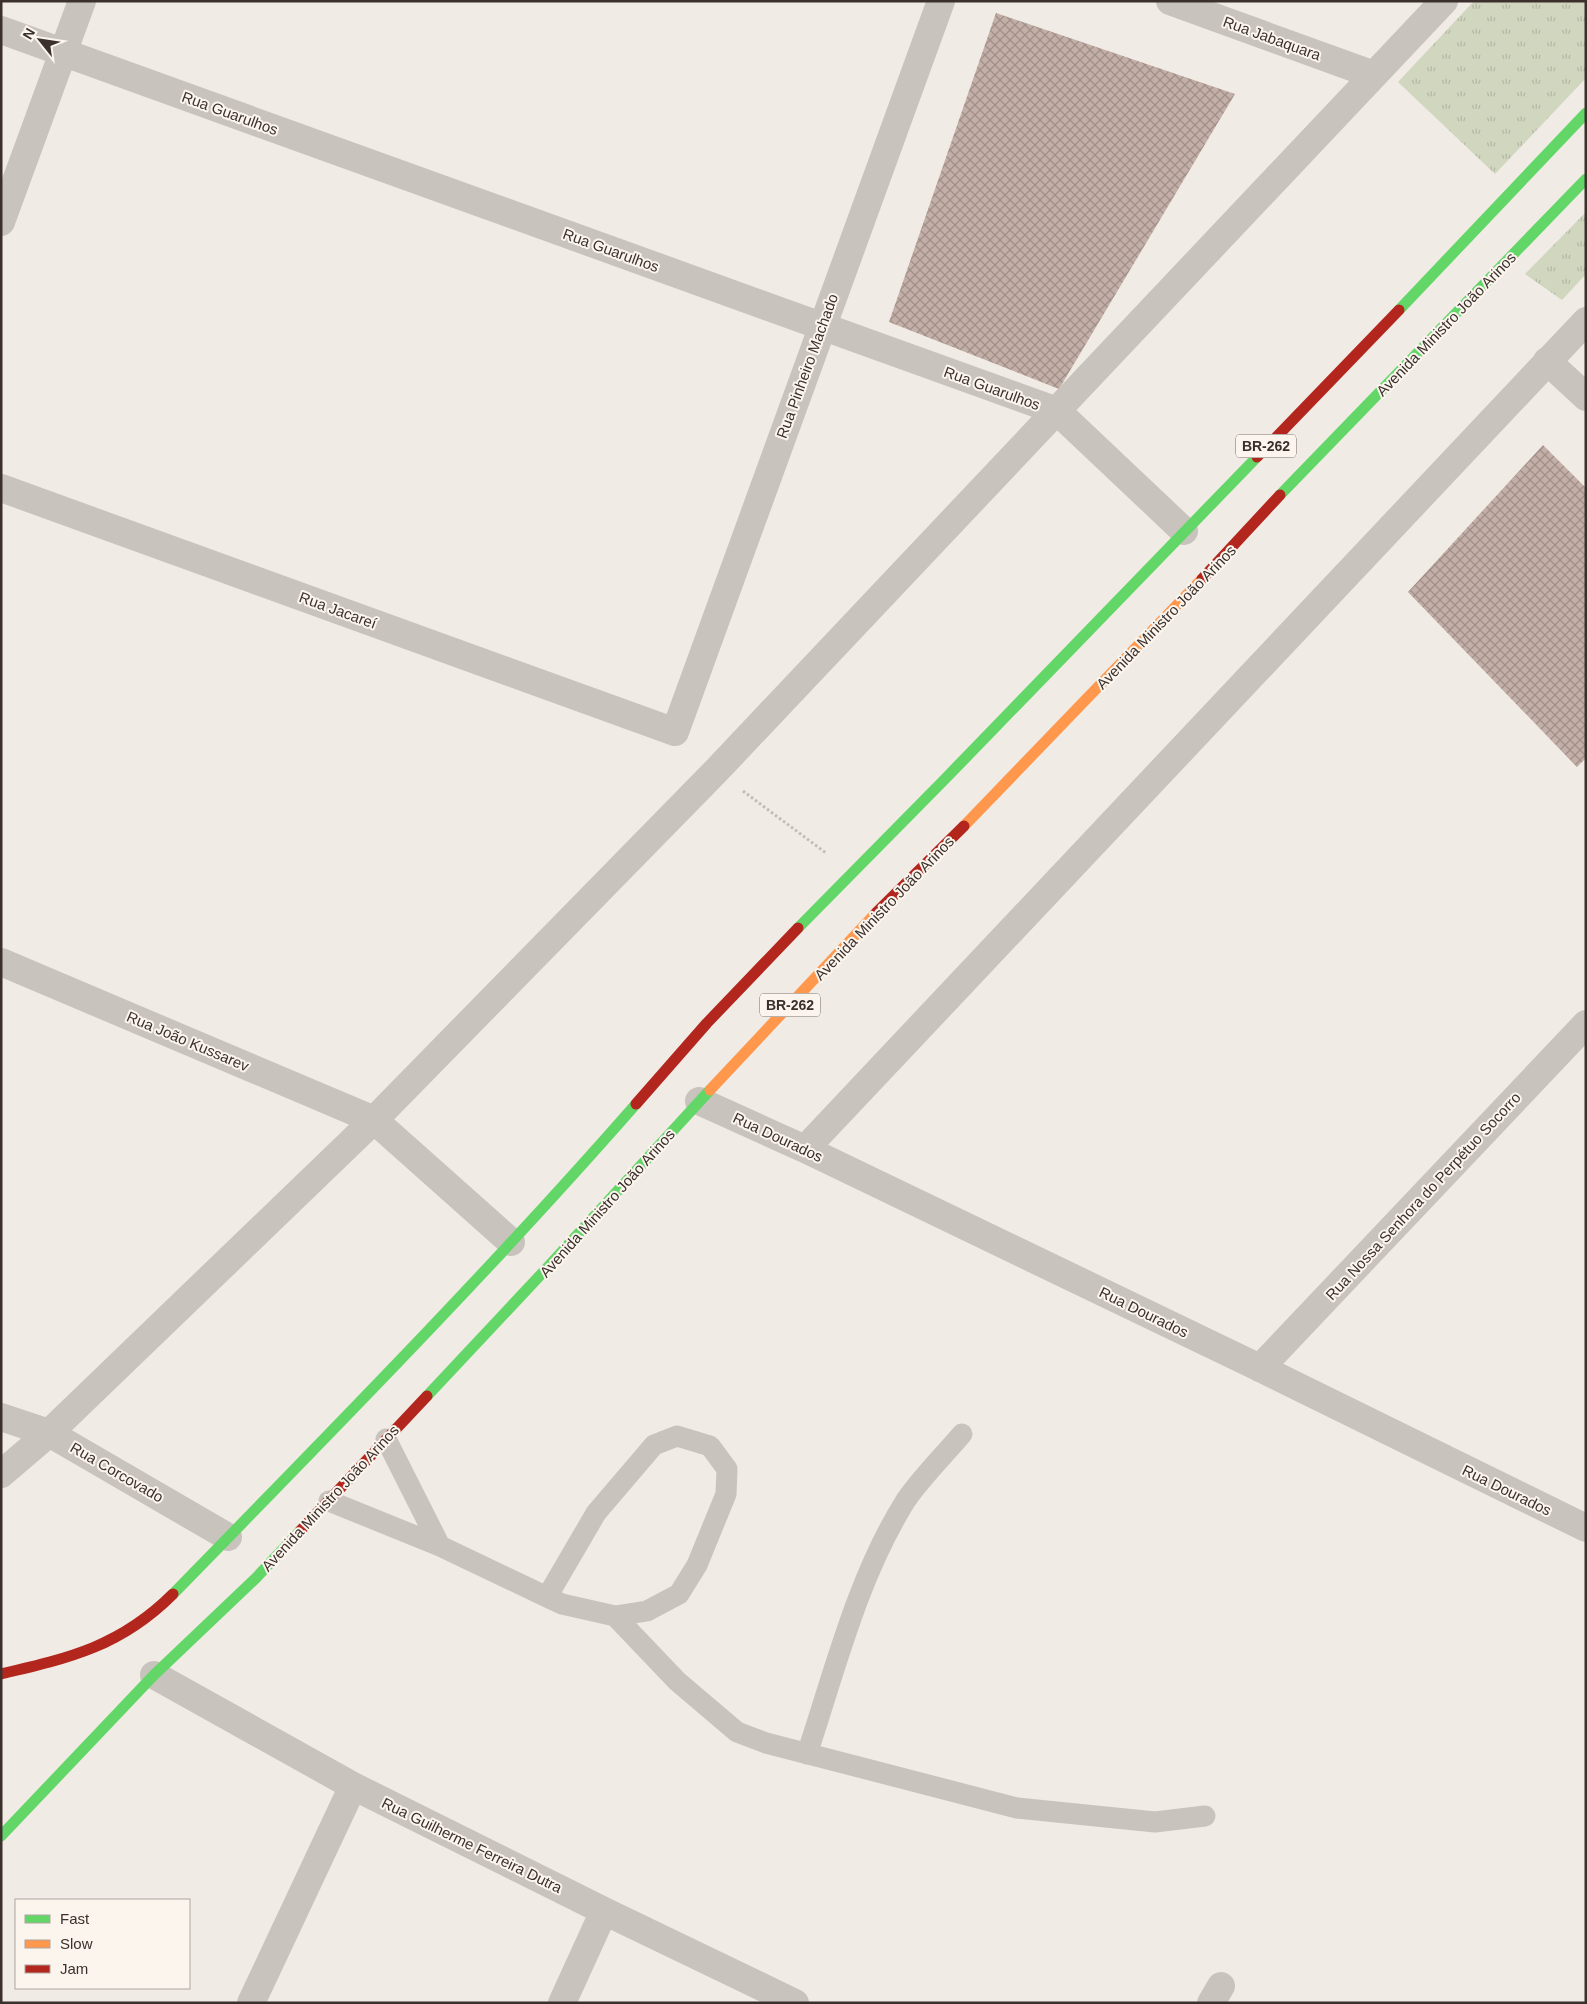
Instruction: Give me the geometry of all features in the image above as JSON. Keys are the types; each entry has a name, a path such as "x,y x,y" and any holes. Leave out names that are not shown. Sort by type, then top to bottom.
{"highway":[{"name":"BR-262","path":"1,1674 60,1660 98,1647 140,1624 172,1595 402,1359 569,1180 706,1023 1465,242 1586,113"},
{"name":"Avenida Ministro João Arinos","path":"1,1836 154,1674 256,1578 547,1268 699,1101 890,899 987,804 1159,625 1296,477 1586,179"}],"street":[{"path":"1,222 82,1"},
{"name":"Rua Pinheiro Machado","path":"675,732 940,1"},
{"name":"Rua Jabaquara","path":"1170,1 1374,75"},
{"path":"1,1474 49,1433 374,1120 716,771 1444,1"},
{"name":"Rua Guarulhos","path":"1,30 1057,411 1184,531"},
{"path":"805,1149 1586,321"},
{"path":"1547,361 1586,397"},
{"name":"Rua Jacareí","path":"1,488 675,732"},
{"name":"Rua João Kussarev","path":"1,962 374,1120 511,1242"},
{"name":"Rua Nossa Senhora do Perpétuo Socorro","path":"1260,1368 1586,1024"},
{"name":"Rua Dourados","path":"699,1101 805,1149 1260,1368 1586,1528"},
{"name":"Rua Corcovado","path":"1,1417 49,1433 228,1537"},
{"name":"Rua Guilherme Ferreira Dutra","path":"154,1674 353,1786 604,1911 796,2003"},
{"path":"251,2003 353,1786"},
{"path":"562,2003 604,1911"}],"lane":[{"path":"807,1754 866,1579 884,1538 907,1499 962,1434"},
{"path":"329,1501 440,1546 546,1598 562,1604 616,1616 647,1611 679,1594 697,1565 726,1494 727,1469 710,1446 677,1436 654,1445 596,1513 546,1598"},
{"path":"386,1439 440,1546"},
{"path":"616,1616 677,1681 737,1732 766,1743 1017,1808 1155,1822 1205,1816"}],"path":[{"path":"716,771 852,873"}],"green space":[{"path":"1474,1 1586,1 1586,78 1495,174 1398,82"},
{"path":"1586,212 1586,274 1562,300 1525,274"}],"building":[{"path":"996,13 1235,94 1059,389 889,322"},
{"path":"1543,445 1586,488 1586,758 1577,767 1408,592"}],"traffic: fast":[{"path":"1399,310 1586,113"},
{"path":"1280,495 1586,179"},
{"path":"798,928 1257,457"},
{"path":"427,1396 710,1090"},
{"path":"173,1594 466,1291 636,1104"},
{"path":"1,1836 154,1675 256,1578 300,1531"}],"traffic: slow":[{"path":"964,826 1202,579"},
{"path":"710,1090 876,913"}],"traffic: jam":[{"path":"1257,457 1399,310"},
{"path":"1202,579 1280,495"},
{"path":"876,913 964,826"},
{"path":"636,1104 707,1023 798,928"},
{"path":"300,1531 427,1396"},
{"path":"1,1674 50,1662 93,1648 134,1626 154,1612 173,1594"}]}
